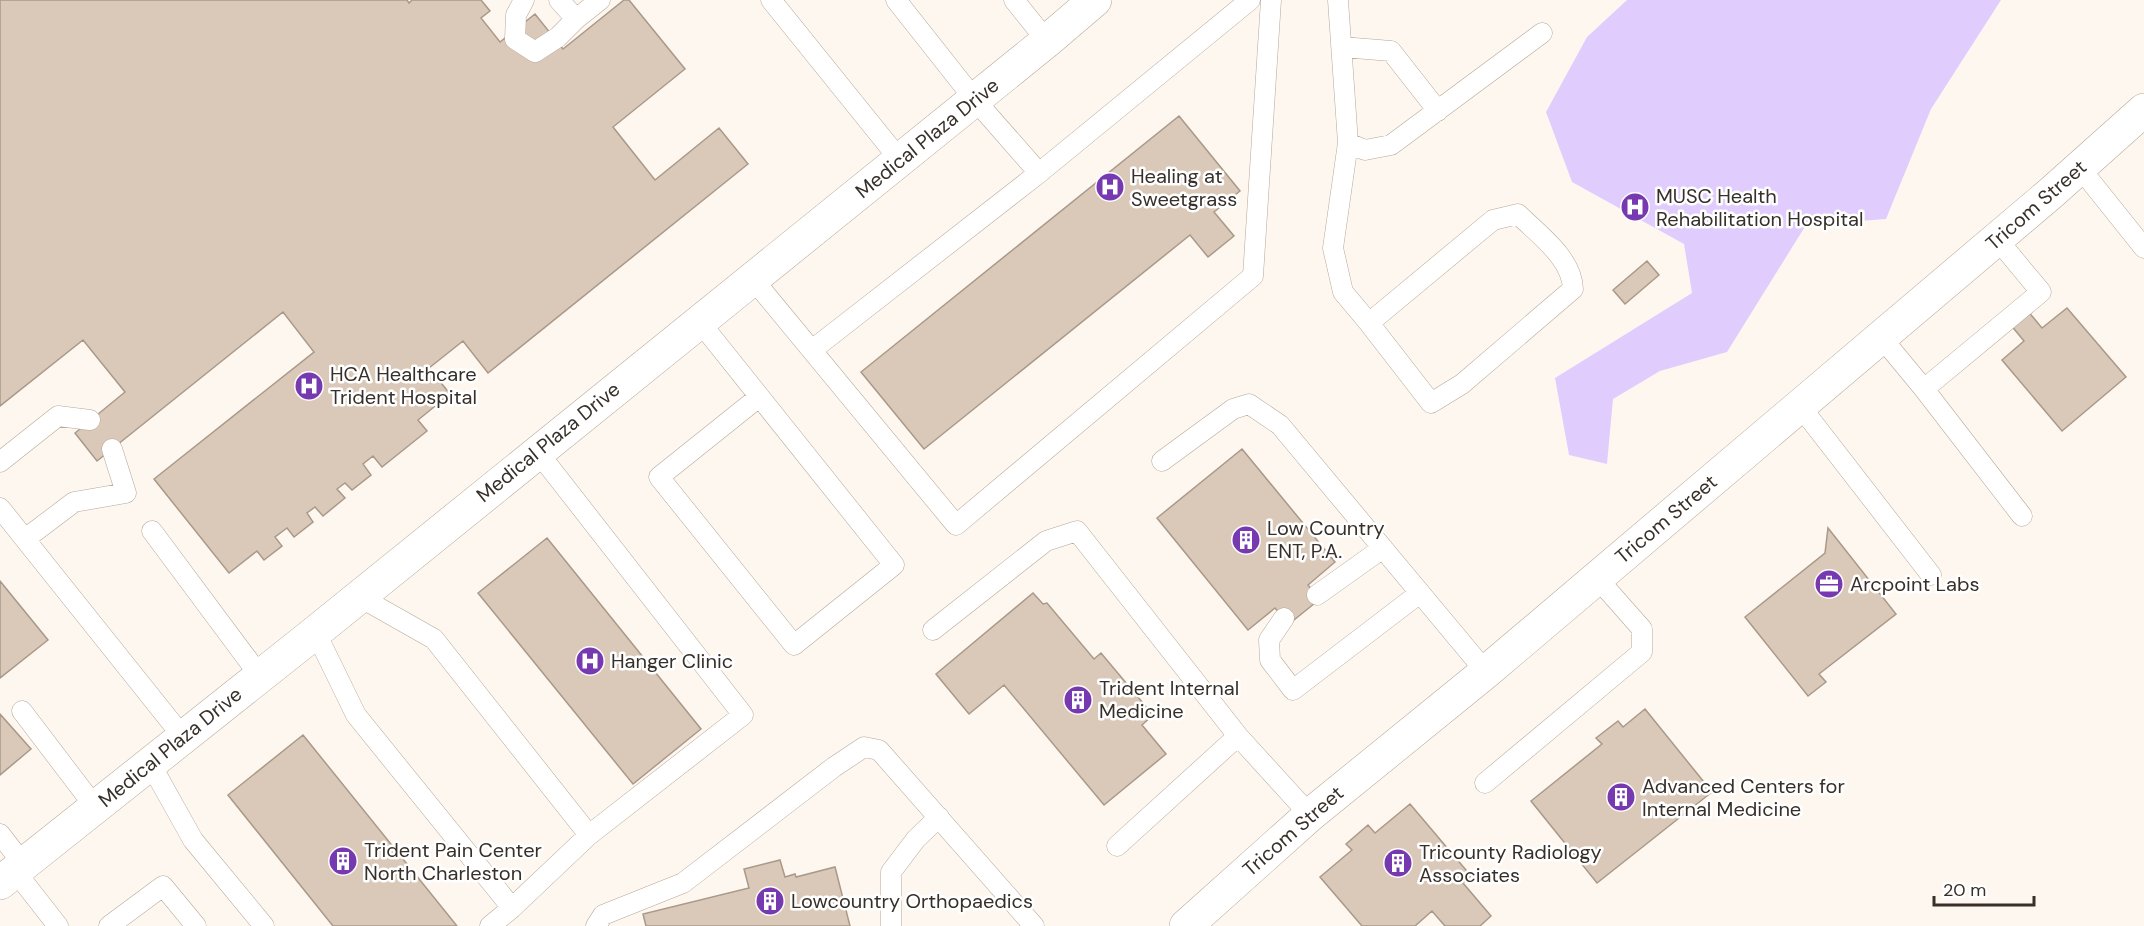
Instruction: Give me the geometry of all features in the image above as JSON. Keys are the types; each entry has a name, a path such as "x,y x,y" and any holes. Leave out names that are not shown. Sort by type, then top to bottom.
{"street":[{"name":"Medical Plaza Drive","path":"13,872 315,632 975,100 1095,0"},
{"name":"Tricom Street","path":"1186,926 1310,815 1486,672 1997,239 2144,110"}],"lane":[{"path":"524,0 516,15 515,39 535,52 558,37 600,0"},
{"path":"560,0 576,20"},
{"path":"771,0 900,160"},
{"path":"896,0 975,100 1039,173"},
{"path":"1014,0 1047,41"},
{"path":"812,350 1039,173 1250,0"},
{"path":"753,278 956,525 1253,276 1270,0"},
{"path":"1338,0 1348,143 1333,248 1343,292 1431,403 1462,384 1573,289 1568,266 1518,214 1493,220 1369,323"},
{"path":"1348,143 1365,150 1391,145 1542,33"},
{"path":"1342,47 1391,51 1438,111"},
{"path":"2080,168 2144,248"},
{"path":"1924,389 2041,292 1997,239"},
{"path":"699,321 894,565 794,645 659,477 759,397"},
{"path":"1881,337 2022,516"},
{"path":"1162,460 1233,409 1250,404 1280,425 1486,672"},
{"path":"1800,406 1931,575"},
{"path":"0,462 58,416 90,420"},
{"path":"25,540 74,502 126,493 112,448"},
{"path":"490,926 589,835 743,715 537,451"},
{"path":"0,508 183,737"},
{"path":"152,531 260,676"},
{"path":"933,630 1046,540 1077,531 1238,736 1310,815"},
{"path":"1317,595 1383,548"},
{"path":"1485,783 1642,652 1642,629 1597,578"},
{"path":"1284,618 1269,640 1270,660 1293,690 1420,593"},
{"path":"358,596 434,639 589,835"},
{"path":"315,632 356,715 512,908"},
{"path":"22,711 95,807"},
{"path":"1117,846 1238,736"},
{"path":"596,926 603,915 683,883 834,767 864,747 879,750 1034,926"},
{"path":"150,763 194,840 264,926"},
{"path":"891,926 891,872 916,839 939,817"},
{"path":"0,834 13,872 58,926"},
{"path":"109,926 163,886 196,926"}],"shaded area":[{"path":"1627,0 2001,0 1931,109 1886,219 1806,225 1727,352 1660,371 1613,399 1607,464 1569,455 1555,378 1692,293 1684,244 1572,182 1546,112 1587,37"}],"building":[{"path":"0,0 407,0 409,3 412,0 481,0 490,11 481,18 500,42 535,14 563,49 624,0 629,0 685,69 613,127 655,180 719,128 748,164 488,373 463,341 429,368 450,394 418,420 427,431 382,467 373,456 363,464 371,475 352,490 345,483 337,489 345,498 323,516 315,507 307,513 313,522 294,537 287,528 275,537 282,546 264,560 257,551 229,573 154,479 314,352 283,312 97,461 75,433 125,392 83,340 0,406"},
{"path":"1179,116 1240,191 1214,212 1234,236 1208,257 1190,235 924,449 861,372"},
{"path":"1647,261 1659,275 1625,304 1613,290"},
{"path":"2067,308 2126,377 2062,431 2002,360 2024,341 2010,324 2027,310 2042,328"},
{"name":"Low Country ENT, P.A.","path":"1242,449 1335,562 1308,585 1320,599 1289,624 1275,608 1248,630 1157,518"},
{"name":"Arcpoint Labs","path":"1828,528 1896,614 1819,674 1826,682 1808,696 1745,617 1825,553"},
{"name":"Hanger Clinic","path":"547,538 701,729 633,784 478,593"},
{"path":"0,581 48,640 0,678"},
{"name":"Trident Internal Medicine","path":"1033,593 1043,604 1047,603 1094,659 1101,653 1153,715 1142,725 1166,754 1104,805 1004,685 969,714 936,674"},
{"name":"Advanced Centers for Internal Medicine","path":"1645,709 1712,792 1597,883 1531,801 1602,744 1596,738 1618,721 1623,727"},
{"path":"0,714 31,749 0,775"},
{"name":"Trident Pain Center North Charleston","path":"303,735 457,926 333,926 228,795"},
{"name":"Tricounty Radiology Associates","path":"1410,804 1471,876 1463,883 1491,916 1480,926 1445,926 1432,911 1415,926 1362,926 1320,877 1352,850 1346,844 1368,825 1375,833"},
{"name":"Lowcountry Orthopaedics","path":"780,860 785,877 795,874 796,877 835,867 850,926 646,926 643,914 749,888 744,869"}],"place":[{"name":"Healing at Sweetgrass","path":"1110,187"},
{"name":"MUSC Health Rehabilitation Hospital","path":"1635,207"},
{"name":"HCA Healthcare Trident Hospital","path":"309,386"},
{"name":"Low Country ENT, P.A.","path":"1246,540"},
{"name":"Arcpoint Labs","path":"1829,584"},
{"name":"Hanger Clinic","path":"590,661"},
{"name":"Trident Internal Medicine","path":"1078,700"},
{"name":"Advanced Centers for Internal Medicine","path":"1621,797"},
{"name":"Trident Pain Center North Charleston","path":"343,861"},
{"name":"Tricounty Radiology Associates","path":"1398,863"},
{"name":"Lowcountry Orthopaedics","path":"770,901"}]}
